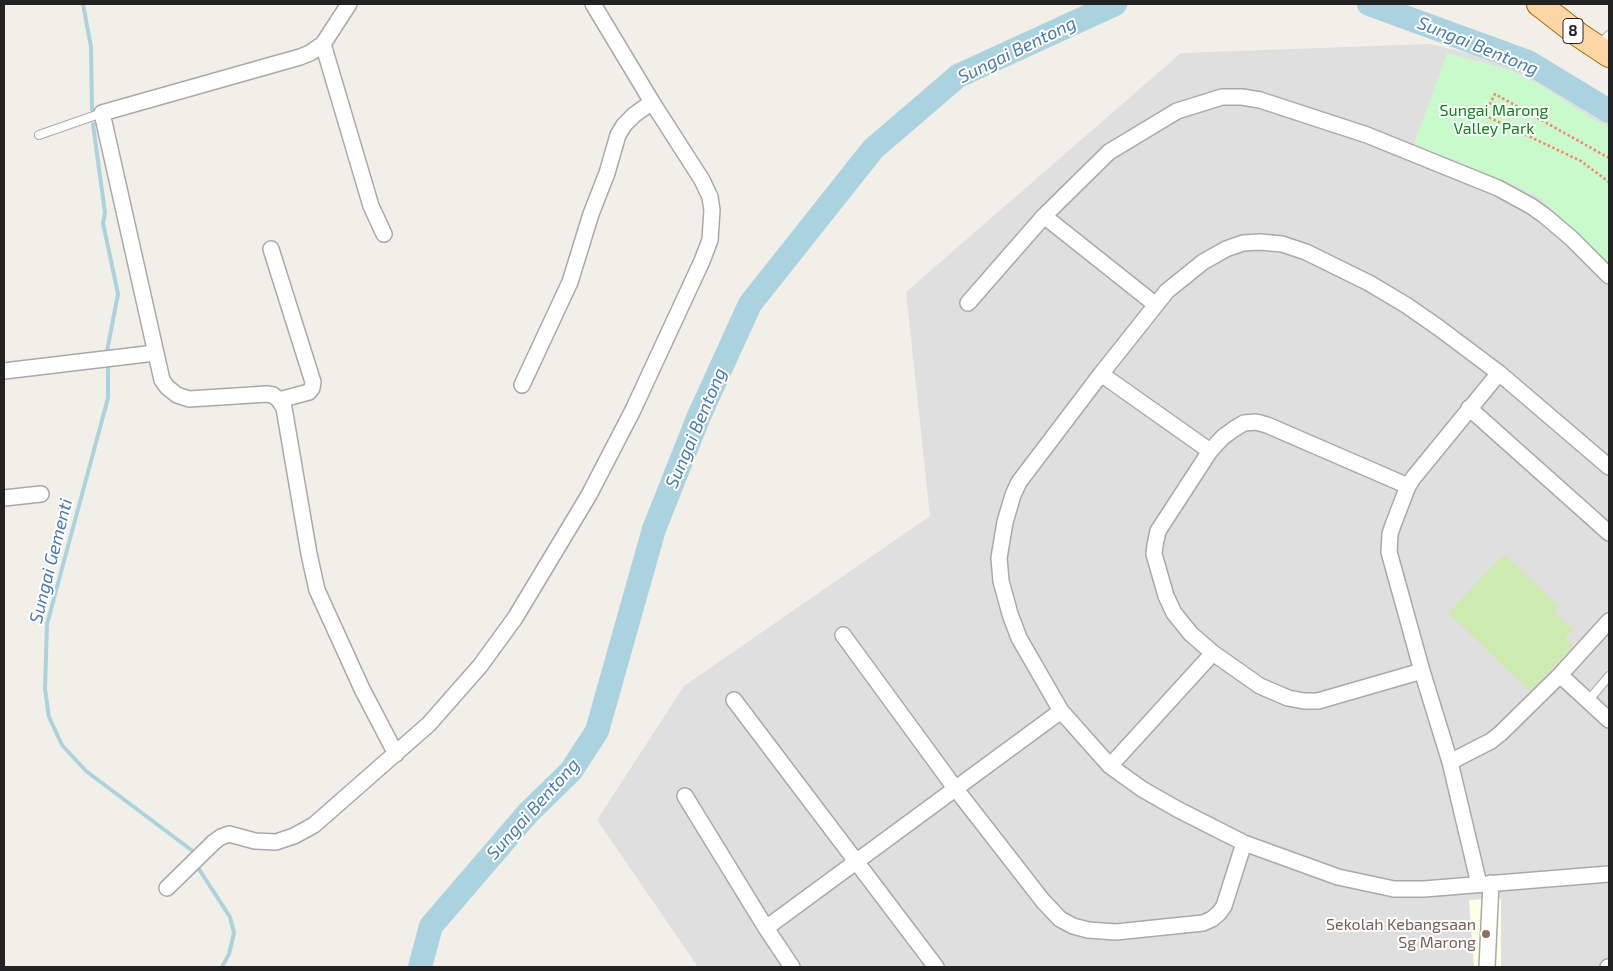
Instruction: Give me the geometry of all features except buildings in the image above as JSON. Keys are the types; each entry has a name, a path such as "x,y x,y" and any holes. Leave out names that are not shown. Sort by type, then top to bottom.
{"main road":[{"name":"8","path":"1539,4 1578,35 1605,45"}],"street":[{"path":"350,4 323,44 300,58 102,113 162,380 182,398 267,394 273,395 279,400 284,408 317,590 362,689 396,754"},
{"path":"167,888 221,837 230,834 255,841 276,842 294,836 314,825 429,724 480,666 515,618 593,487 633,410 710,240 712,224 710,197 702,180 593,4"},
{"path":"323,44 371,206 384,234"},
{"path":"968,303 1044,216 1109,152 1177,111 1222,97 1242,97 1260,100 1367,135 1498,188 1538,211 1571,238 1609,276"},
{"path":"522,385 570,282 618,135 624,125 634,115 652,102"},
{"path":"1044,216 1156,305"},
{"path":"1606,459 1499,373 1439,328 1369,283 1306,252 1282,244 1243,243 1226,249 1203,262 1168,290 1101,374 1012,495 1004,522 999,558 1001,581 1019,638 1061,711 1110,766 1142,789 1244,843 1338,877 1394,889 1424,889 1609,874"},
{"path":"271,248 313,382 309,392 279,400"},
{"path":"4,371 155,353"},
{"path":"1487,967 1485,884 1389,552 1390,534 1408,486 1421,467 1499,373"},
{"path":"1101,374 1210,451"},
{"path":"1469,408 1609,533"},
{"path":"1408,486 1267,425 1256,422 1244,424 1223,437 1210,451 1158,532 1154,545 1154,554 1166,596 1174,613 1213,654 1260,686 1288,698 1318,701 1422,671"},
{"path":"4,498 42,494"},
{"path":"1450,762 1501,734 1560,675 1609,621"},
{"path":"843,636 955,788 1051,910 1060,919 1073,926 1088,930 1137,931 1203,923 1212,919 1224,906 1244,843"},
{"path":"1110,766 1213,654"},
{"path":"1560,675 1609,720"},
{"path":"734,700 936,967"},
{"path":"766,928 1061,711"},
{"path":"685,796 792,967"}],"lane":[{"path":"39,135 102,113"},
{"path":"1588,700 1609,676"}],"path":[{"path":"1609,158 1495,94 1484,115 1581,161 1609,182"}],"shaded area":[{"path":"1430,44 1508,63 1609,120 1609,967 698,967 597,820 684,686 930,516 906,292 1181,53"},
{"name":"Sekolah Kebangsaan Sg Marong","path":"1501,898 1501,967 1474,967 1469,900"}],"green space":[{"name":"Sungai Marong Valley Park","path":"1447,53 1510,70 1539,84 1589,117 1609,127 1609,266 1541,199 1514,185 1414,144"},
{"path":"1504,554 1559,607 1554,612 1573,630 1565,638 1573,646 1530,691 1448,613"}],"waterway":[{"name":"Sungai Gementi","path":"83,4 91,47 92,110"},
{"name":"Sungai Bentong","path":"420,967 431,926 528,813 571,771 597,731 654,529 699,416 750,304 873,149 958,76 1115,4"},
{"name":"Sungai Bentong","path":"1369,4 1528,62 1609,111"},
{"name":"Sungai Gementi","path":"93,124 105,213 103,223 118,294 107,351"},
{"name":"Sungai Gementi","path":"108,364 108,398 47,624 45,689 49,717 62,745 86,771 194,852"},
{"name":"Sungai Gementi","path":"197,866 230,917 234,933 229,954 222,967"}],"place":[{"name":"Sekolah Kebangsaan Sg Marong","path":"1486,934"}]}
